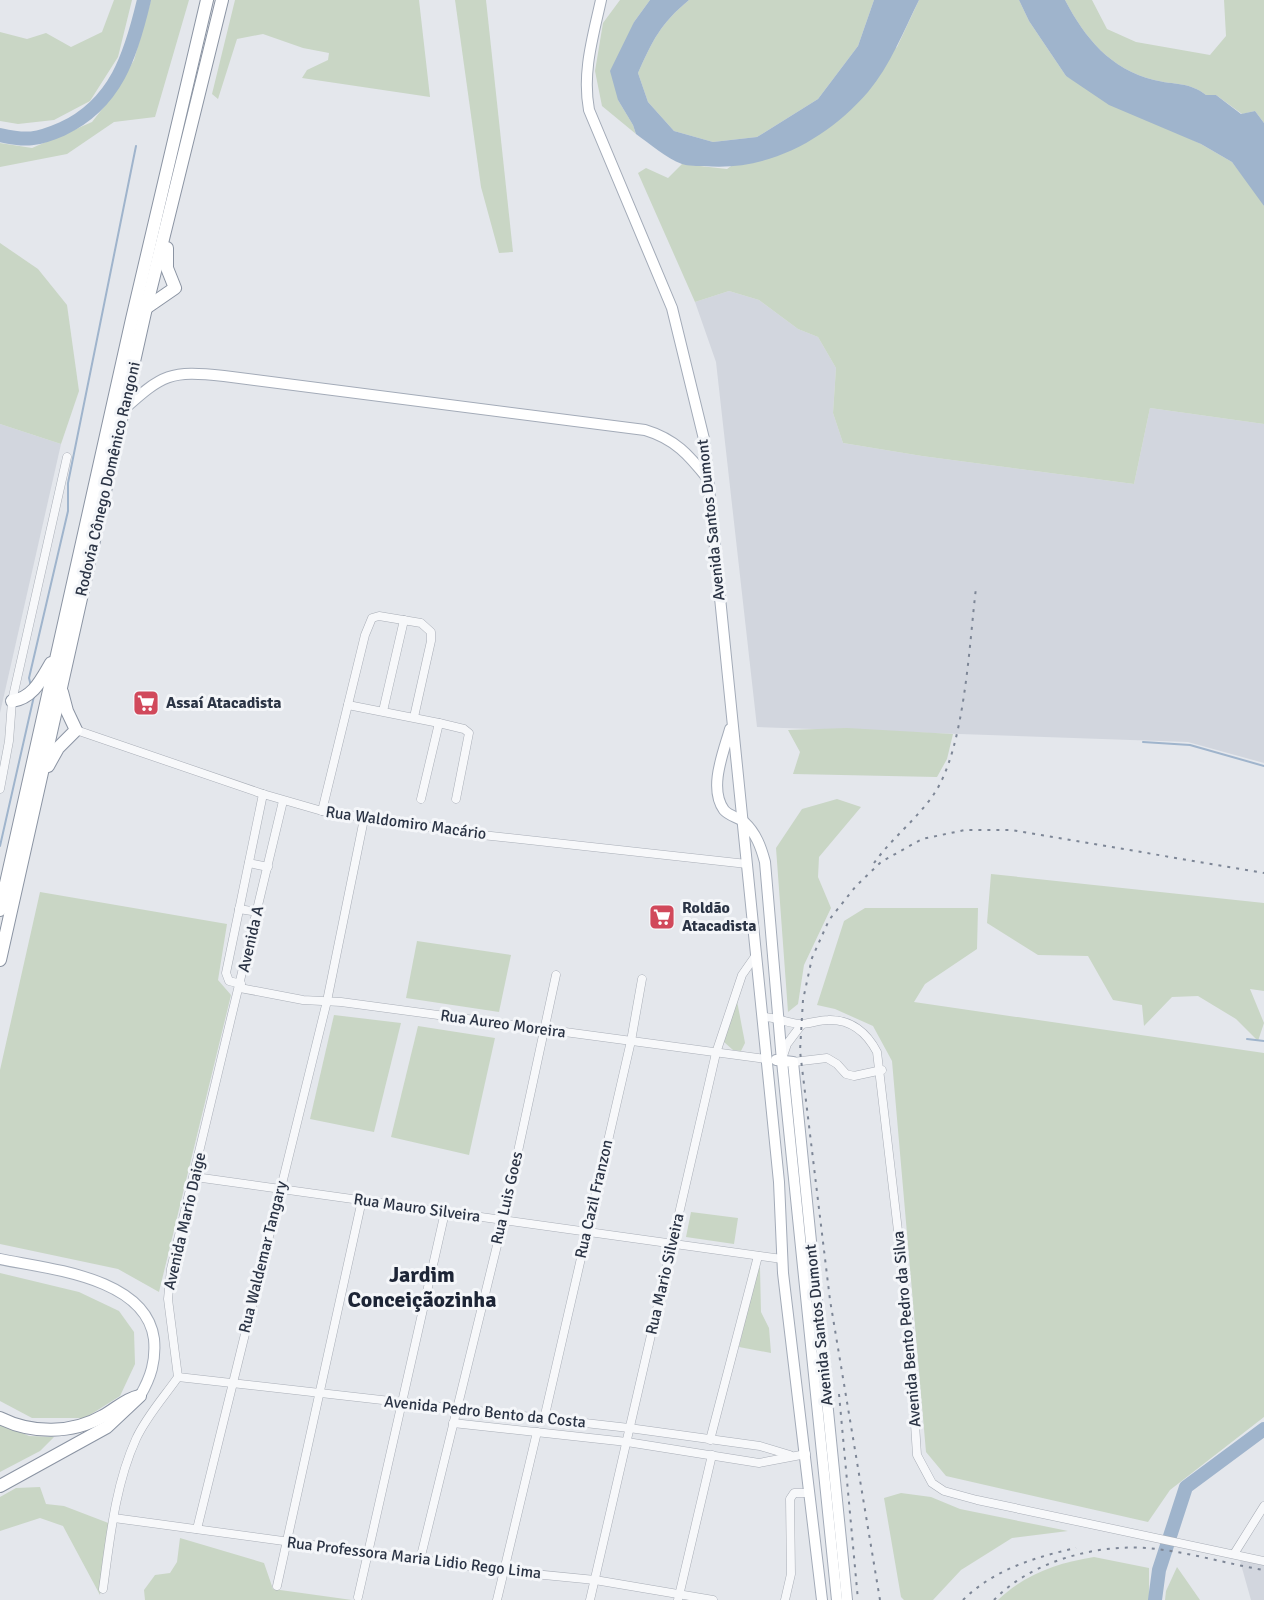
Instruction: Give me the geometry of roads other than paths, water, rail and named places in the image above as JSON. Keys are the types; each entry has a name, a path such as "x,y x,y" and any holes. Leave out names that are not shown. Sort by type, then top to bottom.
{"highway":[{"name":"Rodovia Cônego Domênico Rangoni","path":"0,910 207,0"},
{"name":"Rodovia Cônego Domênico Rangoni","path":"0,960 146,308 222,0"},
{"path":"146,308 175,288 165,262 179,189 177,179"},
{"path":"12,700 24,698 36,688 58,652"},
{"path":"41,782 58,748 76,730 66,711 61,688"},
{"path":"0,891 9,870"},
{"path":"0,1419 37,1430 70,1428 92,1422 130,1398 140,1396"},
{"path":"0,1486 107,1427 126,1412 140,1396"}],"main road":[{"name":"Avenida Santos Dumont","path":"601,0 586,66 585,90 589,110 672,308 694,393 708,479 779,1182 782,1259 822,1600"},
{"path":"123,410 155,382 171,375 224,376 645,430 665,437 684,449 708,479"},
{"path":"731,723 719,769 719,798 727,813 743,821 758,840 765,862 779,1017 787,1061 766,1059"},
{"name":"Avenida Santos Dumont","path":"787,1061 837,1600"},
{"name":"Avenida Santos Dumont","path":"787,1061 847,1600"},
{"path":"0,1259 64,1273 115,1289 134,1301 144,1313 153,1335 154,1364 140,1396"}],"street":[{"path":"0,789 9,741 12,700 67,457"},
{"path":"321,811 365,635 372,618 421,623 431,632 414,717"},
{"path":"384,711 404,620"},
{"path":"348,705 414,717 464,729 469,733 456,799"},
{"path":"421,799 439,723"},
{"name":"Rua Waldomiro Macário","path":"76,730 283,801 321,811 364,819 747,864"},
{"name":"Avenida A","path":"263,794 226,973 229,981 240,986 283,801"},
{"name":"Rua Waldemar Tangary","path":"197,1529 327,1001 364,819"},
{"path":"249,862 268,867"},
{"path":"239,909 258,912"},
{"name":"Rua Mario Silveira","path":"590,1600 716,1053 742,975 756,955"},
{"name":"Rua Luis Goes","path":"420,1560 503,1221 556,975"},
{"name":"Rua Cazil Franzon","path":"544,1419 631,1041 642,980"},
{"name":"Rua Aureo Moreira","path":"240,986 303,1000 327,1001 766,1059"},
{"name":"Avenida Mario Daige","path":"178,1377 168,1290 240,986"},
{"name":"Avenida Bento Pedro da Silva","path":"763,1017 779,1017 802,1024 830,1020 848,1023 859,1029 878,1052 882,1071 908,1316 917,1455 932,1483 956,1495 1264,1561"},
{"path":"802,1024 787,1044 787,1061 827,1058 837,1064 846,1074 854,1076 882,1071"},
{"name":"Rua Mauro Silveira","path":"195,1177 782,1259"},
{"path":"277,1586 362,1200"},
{"path":"358,1597 445,1212"},
{"path":"710,1440 758,1256"},
{"path":"103,1589 114,1518 136,1438 178,1377"},
{"name":"Avenida Pedro Bento da Costa","path":"178,1377 629,1428 760,1446 790,1455"},
{"name":"Avenida Pedro Bento da Costa","path":"453,1422 627,1442 759,1462 806,1454"},
{"path":"497,1600 537,1432"},
{"path":"679,1597 712,1455"},
{"path":"785,1600 791,1574 790,1499 794,1494 810,1492"},
{"path":"1234,1554 1264,1506"},
{"name":"Rua Professora Maria Lidio Rego Lima","path":"114,1518 504,1571 595,1580 679,1597 713,1600"}],"water":[{"path":"650,0 689,0 658,33 638,73 648,102 674,131 713,142 757,137 818,99 858,46 874,0 919,0 896,48 876,82 852,109 834,124 815,138 773,158 751,164 696,166 682,164 670,158 636,134 618,100 610,71 634,22"},
{"path":"1019,0 1065,0 1090,39 1100,50 1124,68 1154,80 1188,86 1206,95 1216,95 1241,114 1255,111 1264,123 1264,206 1232,162 1201,144 1109,105 1066,76 1029,21"}],"waterway":[{"path":"0,135 24,139 45,135 80,119 96,106 108,92 127,58 144,0"},
{"path":"31,686 29,678 68,511 68,483 136,146"},
{"path":"0,846 34,696"},
{"path":"1143,742 1190,745 1264,766"},
{"path":"1247,1039 1264,1041"},
{"path":"1155,1600 1159,1570 1186,1487 1264,1429"}],"railway":[{"path":"874,863 934,794 953,750 964,695 976,588"},
{"path":"880,1600 830,1300 800,1051 803,1000 812,958 829,920 856,886 881,862 922,839 965,830 1012,830 1264,873"},
{"path":"839,1394 858,1600"},
{"path":"963,1600 988,1580 1015,1566 1076,1548"},
{"path":"994,1600 1010,1586 1048,1564 1113,1548 1170,1551 1264,1570"}],"place":[{"name":"Assaí Atacadista","path":"146,703"},
{"name":"Roldão Atacadista","path":"662,917"}],"district":[{"name":"Jardim Conceiçãozinha","path":"422,1286"}]}
